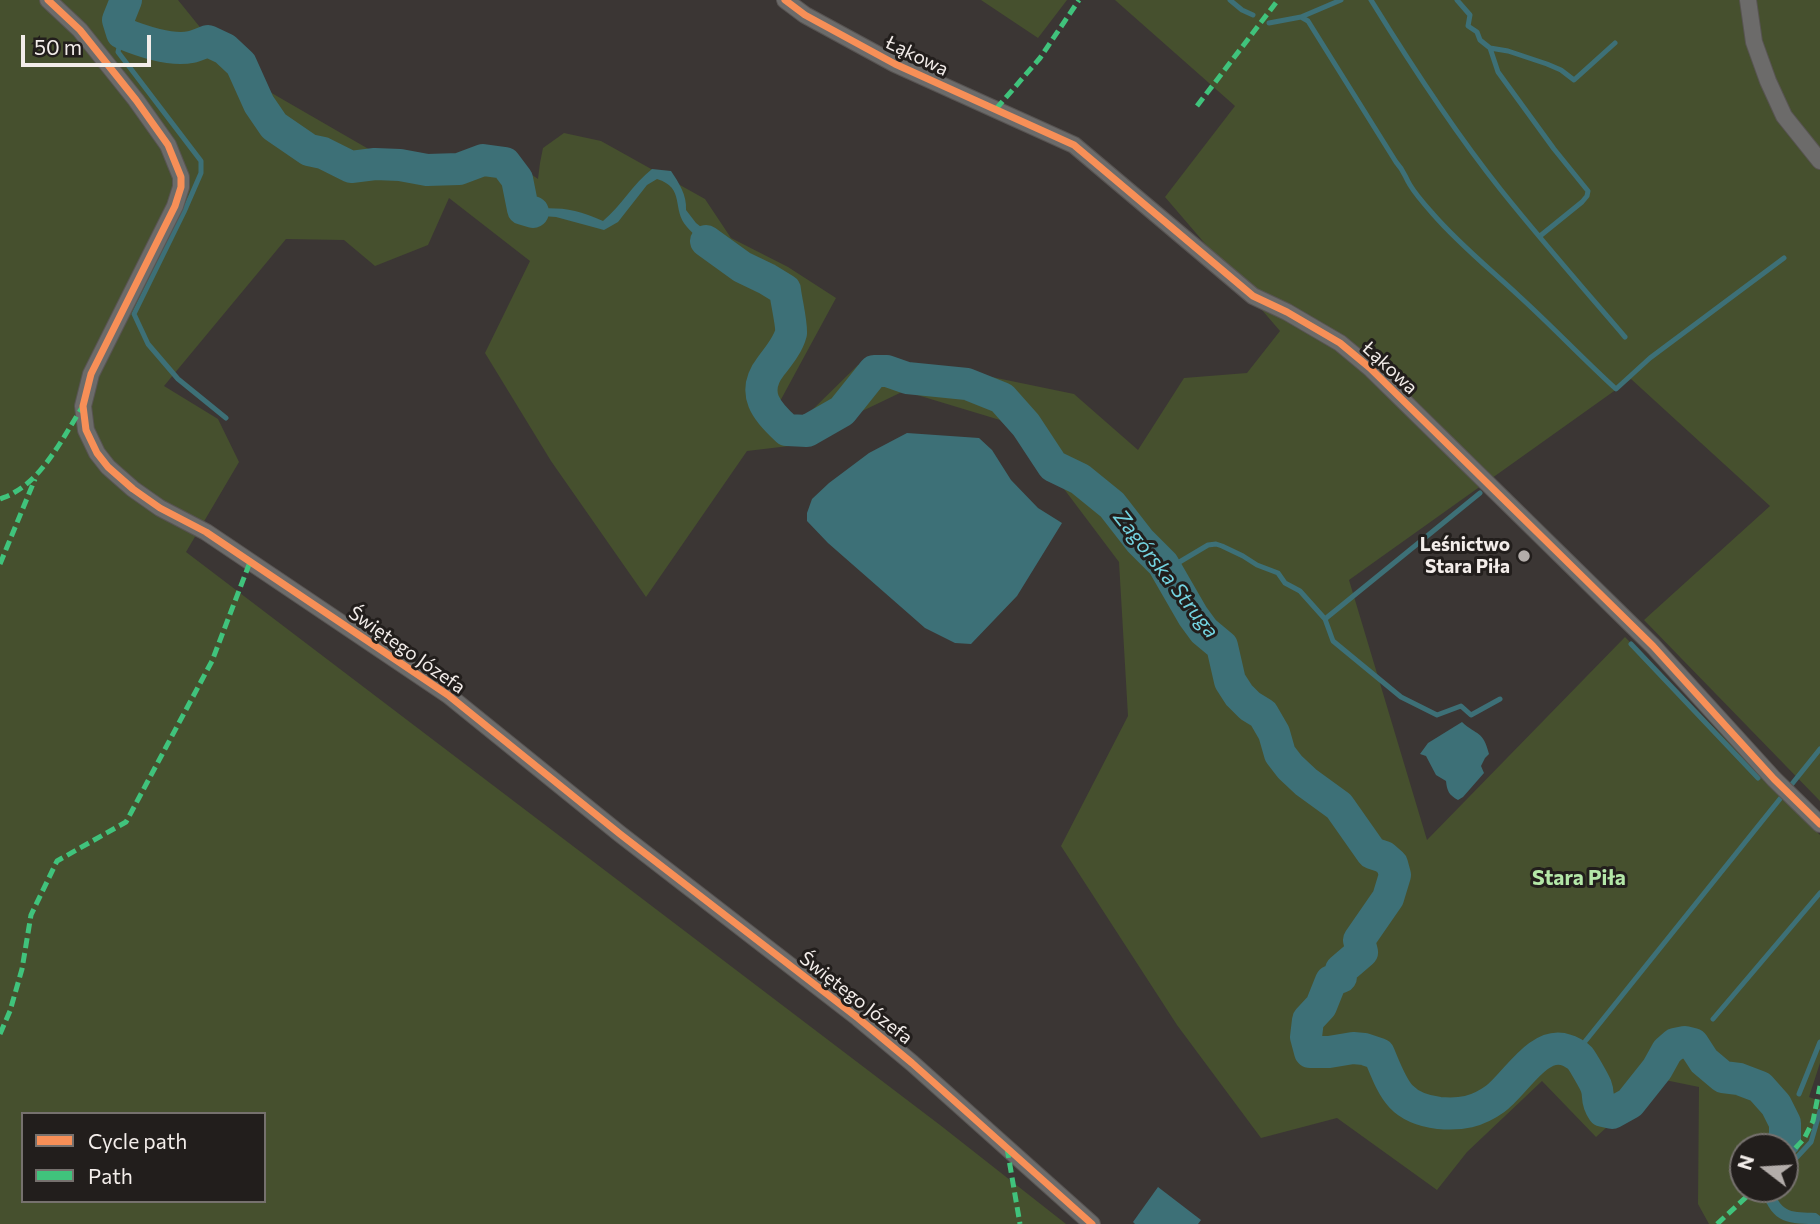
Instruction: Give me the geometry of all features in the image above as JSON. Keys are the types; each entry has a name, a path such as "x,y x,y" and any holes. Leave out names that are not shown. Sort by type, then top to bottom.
{"street":[{"name":"Świętego Józefa","path":"48,0 80,30 136,100 168,145 181,177 176,206 91,374 87,389 83,406 86,430 97,453 108,467 160,508 206,532 447,695 912,1062 1092,1224"},
{"name":"Łąkowa","path":"785,0 805,15 895,64 1074,145 1253,296 1340,343 1370,368 1653,646 1774,779 1820,824"},
{"path":"1748,0 1754,42 1784,116 1820,161"}],"green space":[{"path":"0,0 178,0 237,73 398,166 492,148 538,179 543,148 564,133 601,141 705,199 731,238 788,267 836,298 772,416 805,417 858,365 953,369 1074,394 1138,450 1184,378 1247,373 1280,331 1165,197 1235,106 1115,0 1820,0 1820,801 1644,620 1770,506 1631,379 1349,580 1427,840 1625,637 1820,835 1820,1063 1809,1097 1820,1101 1820,1224 1709,1224 1698,1204 1699,1087 1660,1079 1596,1137 1542,1081 1467,1152 1437,1190 1337,1118 1261,1138 1177,1025 1061,846 1128,716 1119,562 1055,477 1000,420 904,391 789,446 747,451 646,597 551,461 485,353 530,261 449,198 428,245 375,266 344,240 286,239 164,386 218,419 239,462 186,552 940,1125 1066,1224 0,1224"},
{"path":"981,0 1067,0 1038,38"}],"water":[{"path":"652,169 671,171 684,194 686,210 696,223 744,261 738,269 687,227 682,220 672,188 657,179 647,185 618,222 604,230 556,217 528,215 519,211 511,180 521,177 529,209 567,209 603,221"},
{"path":"907,433 979,438 992,450 1011,480 1038,508 1062,523 1017,596 971,644 955,643 925,628 828,543 807,521 812,499 829,483 869,453"},
{"path":"1462,722 1482,737 1489,754 1481,766 1484,773 1458,800 1449,792 1446,781 1436,775 1426,756 1420,754 1428,743"},
{"path":"1158,1187 1201,1220 1198,1224 1135,1224 1133,1222"},
{"path":"1766,1203 1780,1203 1789,1210 1816,1213 1820,1216 1820,1224 1799,1224 1783,1220"}],"waterway":[{"name":"Zagórska Struga","path":"126,0 118,20 122,33 165,46 183,48 208,41 225,49 241,64 259,104 274,126 309,150 323,153 351,167 375,164 427,170 459,169 483,160 505,163 517,179 523,209 533,212"},
{"path":"1230,0 1253,15"},
{"path":"1301,17 1341,0"},
{"path":"1371,0 1433,97 1483,167 1625,337"},
{"path":"1457,0 1470,15 1468,26 1477,32 1480,40 1490,48 1547,64 1574,80 1615,43"},
{"path":"1269,23 1301,17 1308,21 1421,200 1464,246 1616,389 1650,358 1784,258"},
{"path":"122,33 118,52 201,161 201,173 184,212 134,314 148,344 178,379 226,418"},
{"path":"1490,48 1498,72 1588,191 1582,202 1540,236"},
{"name":"Zagórska Struga","path":"706,241 742,267 785,290 791,333 765,376 762,393 768,409 787,430 807,431 842,411 874,371 887,371 907,378 967,384 1002,398 1026,425 1053,466 1080,479 1112,505 1140,541 1163,564 1193,616 1204,631 1222,646 1230,681 1239,695 1263,714 1274,733 1280,754 1306,782 1339,806 1372,853 1384,857 1392,864 1395,875 1388,898 1359,940 1362,952 1341,970 1341,977 1331,981 1321,1006 1308,1020 1306,1037 1310,1052 1353,1048 1379,1054 1393,1086 1406,1101 1425,1110 1455,1113 1475,1110 1495,1099 1527,1066 1546,1052 1566,1050 1580,1058 1596,1086 1598,1101 1603,1111 1612,1113 1630,1103 1657,1069 1667,1051 1675,1044 1685,1042 1693,1044 1704,1061 1723,1077 1739,1079 1760,1087 1776,1105 1785,1123 1785,1133"},
{"path":"1325,619 1480,493"},
{"path":"1166,570 1208,545 1222,546 1278,573 1285,583 1300,591 1325,619 1333,641 1401,697 1437,715 1461,706 1471,715 1500,699"},
{"path":"1631,644 1758,778"},
{"path":"1575,1054 1820,749"},
{"path":"1713,1019 1820,893"},
{"path":"1799,1094 1820,1042"},
{"path":"1799,1155 1811,1142 1820,1111"}],"marked path":[{"path":"996,109 1040,58 1079,0"},
{"path":"1197,106 1278,0"},
{"path":"0,499 26,485 45,465 83,406"},
{"path":"0,564 35,479"},
{"path":"0,1034 22,969 31,915 57,861 126,822 212,661 250,562"},
{"path":"1799,1144 1813,1121 1820,1086"},
{"path":"1007,1148 1020,1224"},
{"path":"1717,1224 1740,1203"}],"cycle path":[{"path":"48,0 80,30 136,100 168,145 181,177 175,206 91,374 83,406 86,430 97,453 108,467 160,508 206,532 448,695 620,834 858,1018 1092,1224"},
{"path":"785,0 805,15 895,64 1074,145 1253,296 1340,343 1370,368 1653,646 1774,779 1820,824"}],"place":[{"name":"Leśnictwo Stara Piła","path":"1524,556"}],"district":[{"name":"Stara Piła","path":"1579,878"}]}
